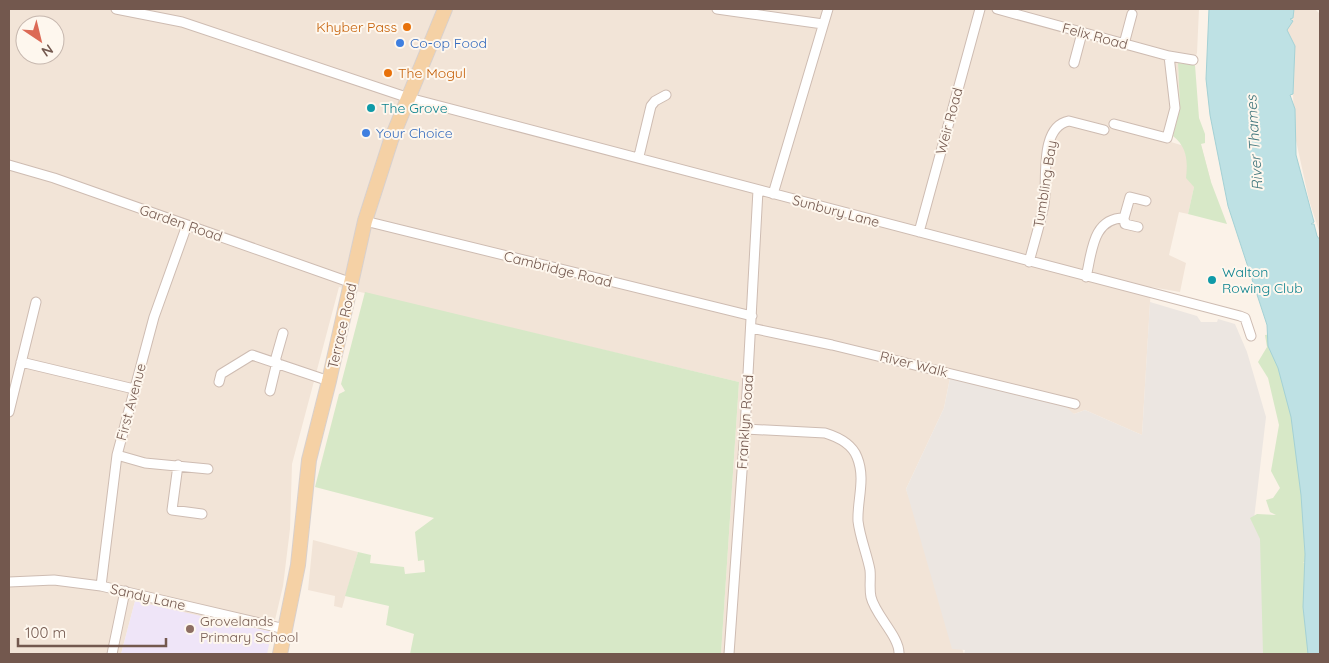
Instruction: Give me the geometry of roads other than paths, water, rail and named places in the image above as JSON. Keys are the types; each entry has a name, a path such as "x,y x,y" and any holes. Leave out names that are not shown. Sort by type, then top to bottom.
{"main road":[{"name":"Terrace Road","path":"280,654 298,565 308,460 329,381 365,221 377,179 445,9"}],"street":[{"path":"116,9 182,22 409,98"},
{"path":"717,9 823,24"},
{"path":"773,194 828,9"},
{"name":"Weir Road","path":"919,232 980,9"},
{"name":"Felix Road","path":"997,9 1032,13 1082,32 1169,56 1193,60"},
{"path":"1124,44 1132,14"},
{"path":"1074,63 1082,32"},
{"path":"1114,124 1167,138 1175,108 1169,56"},
{"path":"639,156 651,106 655,101 666,95"},
{"name":"Sunbury Lane","path":"409,98 639,156 773,194 1240,316 1245,318 1251,336"},
{"name":"Tumbling Bay","path":"1029,262 1044,204 1048,146 1056,128 1069,120 1104,130"},
{"name":"Garden Road","path":"9,165 54,178 352,283"},
{"name":"Franklyn Road","path":"729,654 745,429 758,190"},
{"path":"1138,227 1125,224 1124,218 1130,196 1146,201"},
{"path":"1086,277 1097,235 1101,227 1108,220 1124,218"},
{"name":"Cambridge Road","path":"365,221 752,316"},
{"name":"First Avenue","path":"101,586 117,455 154,317 187,225"},
{"path":"9,412 36,302"},
{"name":"River Walk","path":"751,328 832,345 1076,404"},
{"path":"270,391 284,333"},
{"path":"218,382 221,374 252,355 329,381"},
{"path":"21,362 134,389"},
{"path":"745,429 825,433 837,437 849,445 857,455 862,480 858,522 870,571 870,595 878,613 898,646 899,654"},
{"path":"117,455 145,463 208,469"},
{"path":"178,465 172,510 202,514"},
{"name":"Sandy Lane","path":"9,582 54,580 101,586 285,629"},
{"path":"112,654 125,591"}],"water":[{"name":"River Thames","path":"1209,9 1294,9 1293,18 1290,19 1293,21 1287,30 1295,46 1293,94 1290,95 1295,109 1296,155 1314,222 1311,224 1314,224 1320,240 1320,654 1308,654 1303,607 1305,554 1301,495 1291,417 1278,368 1268,346 1267,325 1228,206 1210,115 1206,79"}],"place":[{"name":"Khyber Pass","path":"407,27"},
{"name":"Co-op Food","path":"400,43"},
{"name":"The Mogul","path":"388,73"},
{"name":"The Grove","path":"371,108"},
{"name":"Your Choice","path":"366,133"},
{"name":"Walton Rowing Club","path":"1212,280"},
{"name":"Grovelands Primary School","path":"190,629"}]}
